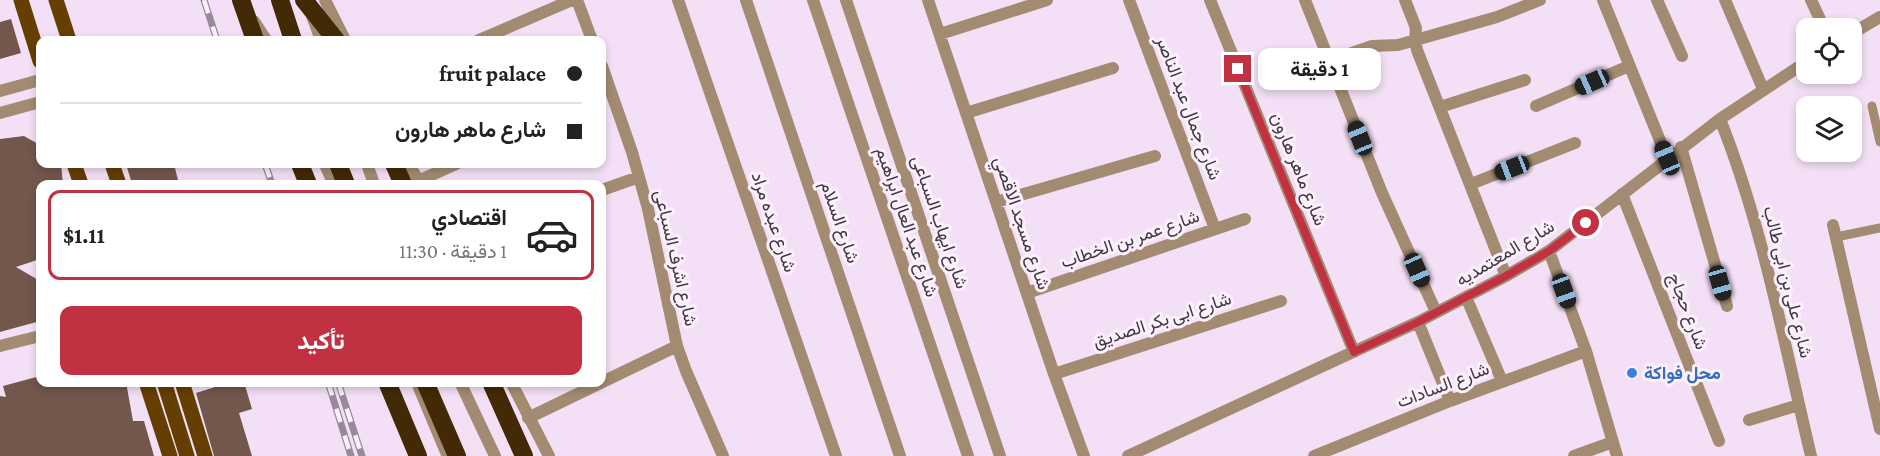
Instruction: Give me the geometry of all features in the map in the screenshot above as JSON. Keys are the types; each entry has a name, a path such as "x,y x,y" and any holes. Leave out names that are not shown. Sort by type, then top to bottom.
{"highway":[{"path":"242,0 254,36"},
{"path":"280,0 292,36"},
{"path":"305,0 333,36"},
{"path":"398,168 411,180"},
{"path":"389,387 418,456"},
{"path":"427,387 457,456"},
{"path":"493,387 524,456"}],"main road":[{"path":"21,0 36,48"},
{"path":"56,0 68,36"},
{"path":"148,387 170,456"},
{"path":"166,387 187,456"},
{"path":"184,387 205,456"}],"street":[{"path":"305,0 319,36"},
{"path":"325,0 343,36"},
{"path":"488,36 572,0"},
{"path":"577,0 590,36"},
{"name":"شارع عبده مراد","path":"678,0 836,456"},
{"name":"شارع السلام","path":"746,0 900,456"},
{"name":"شارع عبد العال ابراهيم","path":"813,0 968,456"},
{"name":"شارع ايهاب السباعى","path":"846,0 1000,456"},
{"name":"شارع مسجد الاقصي","path":"928,0 1054,374 1084,456"},
{"path":"940,34 1047,0"},
{"name":"شارع جمال عبد الناصر","path":"1129,0 1215,229"},
{"name":"شارع ماهر هارون","path":"1210,0 1354,352"},
{"path":"1305,0 1382,193 1436,312"},
{"path":"1405,0 1416,28 1414,40 1506,276"},
{"path":"1329,61 1372,46 1393,46 1497,17 1540,0"},
{"path":"1603,0 1667,158"},
{"path":"1657,0 1682,56"},
{"path":"1725,0 1763,89"},
{"path":"1811,0 1819,18"},
{"path":"1862,27 1880,16"},
{"path":"1536,106 1629,66"},
{"path":"966,113 1113,68"},
{"name":"شارع المعتمديه","path":"1128,456 1418,322 1506,276 1549,251 1681,147 1796,68"},
{"path":"1440,107 1525,80"},
{"path":"0,91 36,81"},
{"name":"شارع اشرف السباعى","path":"607,94 639,177 656,242 677,346 723,456"},
{"path":"0,113 36,103"},
{"name":"شارع على بن ابى طالب","path":"1719,119 1736,160 1750,204 1811,456"},
{"path":"1471,184 1575,144"},
{"path":"1681,147 1727,306"},
{"path":"996,202 1155,156"},
{"path":"421,180 447,168"},
{"path":"606,189 639,177"},
{"name":"شارع حجاج","path":"1622,195 1719,441"},
{"name":"شارع عمر بن الخطاب","path":"1027,293 1245,219"},
{"path":"1834,231 1880,429"},
{"path":"1549,251 1586,351 1617,456"},
{"path":"1466,297 1502,381"},
{"name":"شارع ابى بكر الصديق","path":"1054,374 1281,301"},
{"path":"1418,322 1450,401"},
{"path":"0,346 36,337"},
{"path":"606,380 677,346"},
{"name":"شارع السادات","path":"1314,456 1450,401 1586,351"},
{"path":"462,387 495,456"},
{"path":"513,387 549,456"},
{"path":"528,418 592,387"},
{"path":"1749,420 1799,405"},
{"path":"1574,456 1613,442"}],"lane":[{"path":"242,0 265,36"},
{"path":"1872,106 1880,142"},
{"path":"1834,231 1880,228"},
{"path":"417,387 446,456"}],"building":[{"path":"11,19 21,53 0,59 0,22"},
{"path":"24,136 36,143 36,168 61,168 63,180 36,180 36,260 16,267 36,279 36,322 0,332 0,139"},
{"path":"127,168 175,168 178,180 131,180"},
{"path":"36,377 36,387 127,387 133,421 144,421 154,456 0,456 0,396 6,397 3,386"},
{"path":"215,387 245,387 252,409 239,413 252,456 214,456 196,393"}],"railway":[{"path":"204,0 216,36"},
{"path":"266,168 271,180"},
{"path":"330,387 351,456"},
{"path":"340,387 362,456"}],"place":[{"name":"محل فواكة","path":"1632,373"}],"route":[{"path":"1238,69 1354,352 1506,276 1549,251 1586,223"}]}
